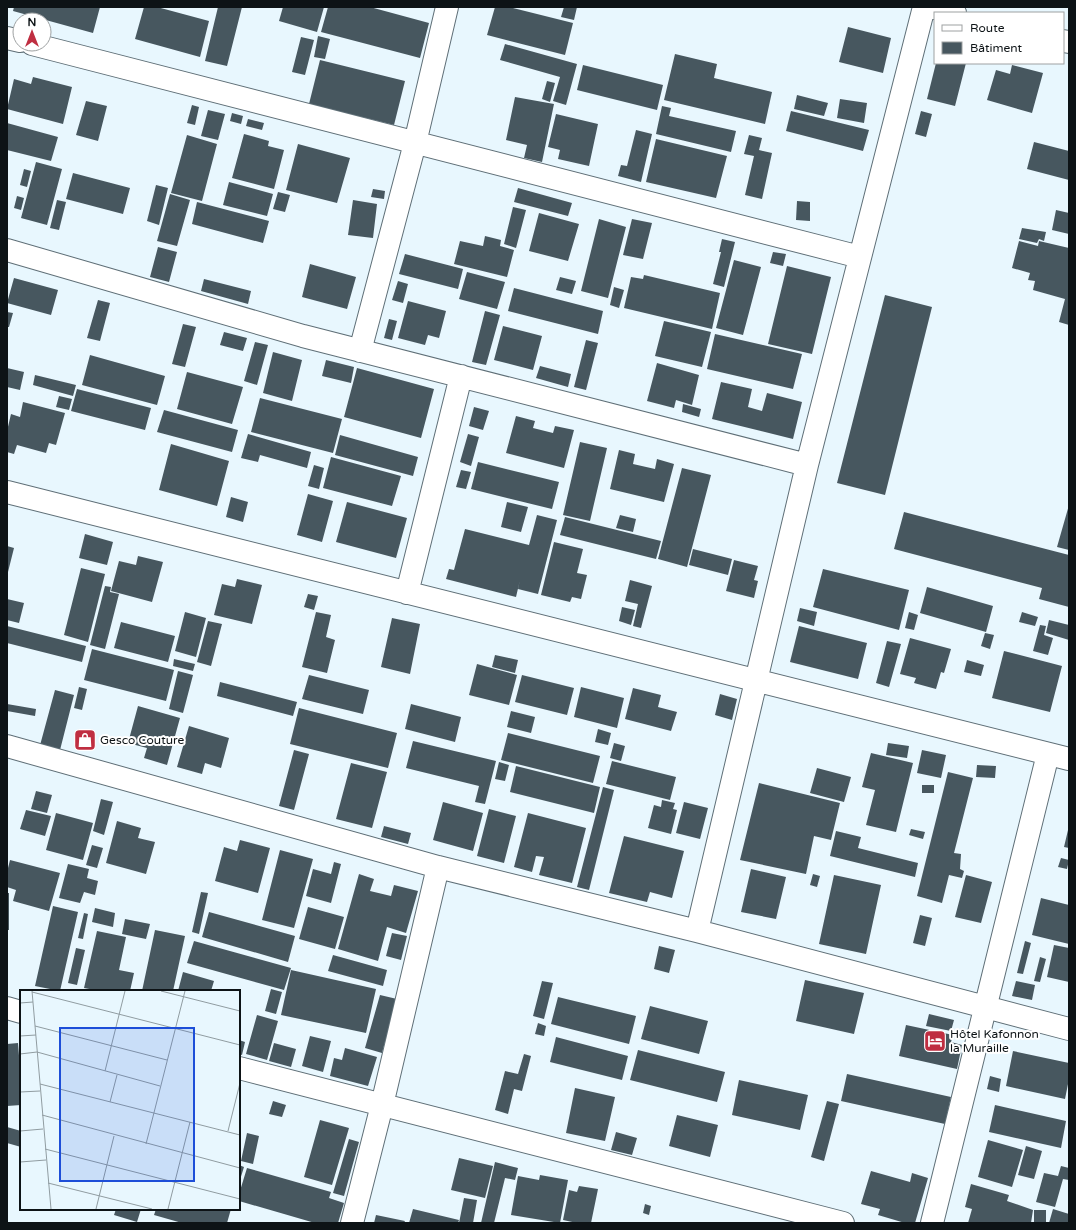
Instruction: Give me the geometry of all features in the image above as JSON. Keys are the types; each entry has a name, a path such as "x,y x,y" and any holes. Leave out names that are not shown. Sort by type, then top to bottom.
{"street":[{"path":"360,350 415,143 447,7"},
{"path":"697,931 807,465 924,7"},
{"path":"931,7 950,12"},
{"path":"52,49 860,257"},
{"path":"7,250 303,336 807,465"},
{"path":"407,593 461,376"},
{"path":"7,492 1069,759"},
{"path":"7,746 438,867 697,931 1069,1029"},
{"path":"932,1223 1048,754"},
{"path":"352,1223 382,1105 438,867"},
{"path":"7,1008 20,1012"},
{"path":"240,1068 843,1223"}],"building":[{"path":"14,7 100,7 93,33 52,22 52,12 13,11"},
{"path":"144,7 157,7 209,21 200,57 135,39"},
{"path":"218,7 242,7 227,66 205,61"},
{"path":"283,7 324,7 317,32 279,21"},
{"path":"328,7 370,7 429,23 420,58 321,32"},
{"path":"495,7 509,7 573,23 565,55 487,35"},
{"path":"564,7 577,7 574,20 561,17"},
{"path":"848,27 891,38 883,73 839,62"},
{"path":"318,36 330,39 325,59 314,57"},
{"path":"301,37 314,40 305,75 292,72"},
{"path":"505,44 577,64 566,105 553,101 560,77 500,60"},
{"path":"675,54 717,64 714,78 772,92 765,124 664,100"},
{"path":"320,60 405,81 394,125 309,104"},
{"path":"936,64 966,64 955,106 927,99"},
{"path":"583,65 663,85 657,110 577,90"},
{"path":"1012,65 1043,73 1032,113 987,100 996,70 1010,74"},
{"path":"33,77 72,87 63,124 7,109 14,79 31,84"},
{"path":"547,81 555,83 550,102 542,99"},
{"path":"797,95 828,103 824,116 794,109"},
{"path":"515,97 554,104 542,162 524,158 527,145 506,140"},
{"path":"840,99 867,103 864,123 837,118"},
{"path":"86,101 107,106 98,141 76,135"},
{"path":"192,105 199,107 195,125 187,123"},
{"path":"662,106 671,108 669,116 736,131 731,152 656,134"},
{"path":"208,110 225,114 218,140 201,136"},
{"path":"791,111 869,130 863,151 786,131"},
{"path":"921,111 932,114 926,137 915,134"},
{"path":"232,113 243,116 241,124 230,121"},
{"path":"556,114 598,124 589,166 558,159 560,150 548,147"},
{"path":"248,119 264,123 262,130 246,126"},
{"path":"7,123 58,137 51,161 7,150"},
{"path":"636,130 652,134 641,182 618,176 621,165 627,166"},
{"path":"244,134 269,141 268,146 284,150 274,189 232,178"},
{"path":"187,135 217,144 202,201 171,193"},
{"path":"749,135 762,138 759,150 772,153 762,199 745,195 754,156 744,154"},
{"path":"656,139 727,156 716,198 646,182"},
{"path":"1034,142 1069,151 1069,180 1027,169"},
{"path":"298,144 350,158 337,203 286,190"},
{"path":"36,162 62,169 47,225 21,218"},
{"path":"24,169 31,171 27,187 20,185"},
{"path":"73,173 130,188 123,214 66,199"},
{"path":"229,182 273,194 267,216 223,205"},
{"path":"156,185 168,188 159,225 147,221"},
{"path":"518,188 572,203 568,216 514,202"},
{"path":"373,189 385,191 384,199 371,197"},
{"path":"278,192 290,195 285,212 273,209"},
{"path":"170,194 190,200 177,246 157,241"},
{"path":"17,196 24,198 21,210 14,208"},
{"path":"57,200 66,202 59,230 50,228"},
{"path":"353,200 377,204 373,238 348,235"},
{"path":"797,201 810,202 810,221 796,220"},
{"path":"197,202 269,221 263,243 192,224"},
{"path":"513,207 526,210 516,248 504,244"},
{"path":"1056,210 1069,213 1069,234 1052,230"},
{"path":"539,213 579,224 568,261 529,251"},
{"path":"599,219 626,227 608,298 581,291"},
{"path":"632,219 652,223 643,259 623,255"},
{"path":"1022,228 1046,232 1044,241 1039,239 1037,243 1019,239"},
{"path":"485,236 501,240 500,246 514,250 507,277 454,264 460,241 483,246"},
{"path":"722,239 735,242 724,287 713,284 721,252 719,252"},
{"path":"1019,241 1038,246 1039,241 1069,248 1069,325 1059,322 1065,299 1033,290 1035,281 1028,280 1030,273 1012,268"},
{"path":"158,247 177,252 169,282 150,277"},
{"path":"773,252 786,254 783,266 770,263"},
{"path":"405,254 463,269 458,289 399,274"},
{"path":"734,260 761,267 743,335 716,328"},
{"path":"310,264 356,277 347,309 302,297"},
{"path":"787,266 831,277 812,354 768,344"},
{"path":"467,272 505,282 497,309 459,299"},
{"path":"644,275 720,293 712,329 624,308 631,277 643,279"},
{"path":"560,277 576,281 572,294 556,290"},
{"path":"14,278 58,290 51,315 7,303"},
{"path":"204,279 251,291 248,304 201,291"},
{"path":"398,281 408,284 403,303 392,300"},
{"path":"614,287 624,290 619,308 610,305"},
{"path":"514,288 603,311 598,334 508,311"},
{"path":"885,295 932,307 885,495 837,483"},
{"path":"98,300 110,303 100,341 87,338"},
{"path":"408,301 446,311 439,338 428,335 425,345 398,338"},
{"path":"485,311 500,315 486,365 472,362"},
{"path":"7,312 13,313 9,327 7,327"},
{"path":"389,319 397,321 392,340 384,338"},
{"path":"664,321 711,332 702,367 655,356"},
{"path":"183,324 196,327 185,367 172,364"},
{"path":"503,326 542,336 533,370 494,360"},
{"path":"224,332 247,338 243,351 220,345"},
{"path":"715,334 802,354 793,389 707,369"},
{"path":"586,340 598,343 586,390 574,387"},
{"path":"255,342 268,345 257,385 244,381"},
{"path":"273,352 302,360 292,401 263,393"},
{"path":"90,355 165,376 157,405 82,385"},
{"path":"326,360 354,367 351,383 322,376"},
{"path":"657,363 699,375 692,405 676,400 674,408 647,401"},
{"path":"540,366 571,374 568,387 536,378"},
{"path":"7,368 24,372 20,390 7,387"},
{"path":"357,368 434,389 421,438 344,417"},
{"path":"187,372 243,387 232,424 177,409"},
{"path":"35,375 76,385 73,396 33,385"},
{"path":"721,382 752,389 748,407 762,411 767,393 802,402 793,439 712,419"},
{"path":"77,389 151,408 145,430 71,411"},
{"path":"59,396 72,399 69,410 56,407"},
{"path":"260,398 342,419 333,453 251,432"},
{"path":"23,402 65,413 56,445 49,443 46,453 17,445 14,454 7,452 7,431 11,414 20,417"},
{"path":"683,404 701,409 699,417 682,412"},
{"path":"474,407 489,411 483,430 469,426"},
{"path":"164,410 238,430 232,452 157,432"},
{"path":"516,416 535,421 533,428 553,433 555,426 574,430 564,468 506,453"},
{"path":"248,434 311,452 307,468 260,455 258,462 241,458"},
{"path":"468,434 479,437 471,466 460,462"},
{"path":"340,435 418,457 413,476 335,455"},
{"path":"580,442 607,448 590,521 563,515"},
{"path":"171,444 229,461 217,506 159,490"},
{"path":"619,450 635,454 633,464 655,469 657,459 674,464 664,502 610,489"},
{"path":"331,457 401,476 392,506 323,488"},
{"path":"478,462 559,482 552,509 471,489"},
{"path":"314,465 324,468 319,489 308,486"},
{"path":"682,468 711,475 687,567 658,559"},
{"path":"461,470 471,472 466,489 456,487"},
{"path":"308,494 333,501 322,542 297,535"},
{"path":"231,497 248,502 243,522 226,517"},
{"path":"347,502 407,518 396,558 336,542"},
{"path":"507,502 528,507 521,532 501,527"},
{"path":"1069,505 1069,550 1057,547"},
{"path":"904,512 1069,555 1069,607 1039,599 1042,588 894,549"},
{"path":"537,515 557,520 538,594 518,589 520,580 516,597 446,579 449,569 454,570 465,529 529,545"},
{"path":"620,515 636,519 633,532 616,528"},
{"path":"565,517 661,541 656,559 560,535"},
{"path":"85,534 113,542 107,565 79,558"},
{"path":"554,542 583,549 577,573 587,575 581,599 572,597 570,602 541,595"},
{"path":"7,546 14,548 8,572 7,572"},
{"path":"693,549 732,559 728,575 689,565"},
{"path":"138,556 163,562 152,602 111,591 119,561 136,565"},
{"path":"734,560 758,566 754,580 758,581 754,598 726,591"},
{"path":"81,568 105,574 88,642 64,635"},
{"path":"823,569 909,590 899,630 813,607"},
{"path":"237,579 262,585 252,624 214,615 222,584 235,587"},
{"path":"630,580 652,586 641,628 633,626 638,604 625,601"},
{"path":"105,586 111,587 110,592 119,594 105,649 90,645"},
{"path":"927,587 993,606 986,632 920,613"},
{"path":"308,594 318,596 314,610 304,607"},
{"path":"7,599 24,603 19,623 7,620"},
{"path":"622,607 635,610 631,625 619,621"},
{"path":"800,608 817,612 814,626 797,621"},
{"path":"185,612 206,618 196,657 175,651"},
{"path":"316,612 331,615 326,637 335,640 327,673 302,667"},
{"path":"909,612 918,615 914,630 905,628"},
{"path":"1022,612 1038,617 1035,626 1019,622"},
{"path":"392,618 420,624 410,674 381,667"},
{"path":"1049,620 1069,625 1069,640 1046,633"},
{"path":"208,621 222,624 211,666 197,662"},
{"path":"121,622 175,636 168,662 114,648"},
{"path":"1040,625 1046,626 1044,635 1053,638 1048,655 1033,651"},
{"path":"7,626 86,646 82,662 7,643"},
{"path":"799,626 867,643 858,679 790,662"},
{"path":"985,633 994,635 990,649 981,646"},
{"path":"910,638 951,649 944,673 941,672 936,689 914,683 916,678 900,674"},
{"path":"887,641 901,644 889,687 876,683"},
{"path":"92,649 174,670 166,701 84,680"},
{"path":"1004,651 1062,666 1050,712 992,698"},
{"path":"495,655 518,660 515,673 492,667"},
{"path":"174,659 195,664 193,671 173,666"},
{"path":"967,660 984,665 981,676 964,672"},
{"path":"477,664 517,675 509,705 469,695"},
{"path":"178,671 193,675 183,713 169,709"},
{"path":"309,675 369,690 363,714 302,699"},
{"path":"522,675 574,688 567,715 515,702"},
{"path":"220,682 297,702 293,716 217,696"},
{"path":"79,687 87,689 82,710 74,708"},
{"path":"581,687 624,698 617,728 574,717"},
{"path":"633,688 661,695 658,707 677,712 671,731 625,719"},
{"path":"55,690 74,695 59,754 39,749"},
{"path":"720,694 737,699 732,720 715,715"},
{"path":"7,704 36,709 35,716 7,711"},
{"path":"411,704 461,717 455,742 405,729"},
{"path":"138,706 180,718 167,765 144,758 147,748 128,743"},
{"path":"299,708 397,733 388,768 290,744"},
{"path":"511,711 535,717 531,733 507,727"},
{"path":"189,726 229,738 221,768 205,763 202,774 177,767"},
{"path":"598,729 611,733 608,745 595,742"},
{"path":"508,733 600,756 593,783 501,760"},
{"path":"413,741 496,761 485,804 475,802 479,786 406,768"},
{"path":"614,743 625,746 621,761 610,758"},
{"path":"888,743 909,746 907,758 886,755"},
{"path":"294,750 309,754 294,810 279,806"},
{"path":"922,750 946,755 941,778 917,773"},
{"path":"871,753 913,763 896,832 866,825 875,790 862,787"},
{"path":"612,761 676,777 670,800 606,784"},
{"path":"499,762 509,765 505,781 495,779"},
{"path":"351,763 387,772 372,828 336,819"},
{"path":"977,765 996,766 995,778 976,777"},
{"path":"516,766 600,787 594,813 510,792"},
{"path":"817,768 851,777 844,802 810,793"},
{"path":"948,772 973,778 954,853 961,854 960,869 964,871 962,878 949,875 942,903 917,896"},
{"path":"759,783 840,803 831,840 814,836 806,874 740,860"},
{"path":"922,785 934,785 934,793 922,793"},
{"path":"603,787 614,790 589,890 577,887"},
{"path":"36,791 52,795 47,813 31,809"},
{"path":"101,799 113,802 104,835 93,831"},
{"path":"662,800 675,803 673,809 677,810 671,834 648,828 654,805 661,807"},
{"path":"443,802 483,813 473,851 433,840"},
{"path":"684,802 708,808 700,839 676,833"},
{"path":"489,809 516,816 504,863 477,856"},
{"path":"26,810 51,816 45,836 20,829"},
{"path":"56,813 93,823 83,860 46,850"},
{"path":"528,813 586,828 572,883 539,875 544,857 536,856 532,872 514,867"},
{"path":"117,821 141,828 138,838 155,842 146,874 106,863"},
{"path":"384,826 411,833 408,844 381,837"},
{"path":"911,829 925,832 923,839 909,835"},
{"path":"1069,830 1069,848 1064,847"},
{"path":"836,831 861,837 858,848 918,863 915,877 830,856"},
{"path":"624,836 684,851 672,898 650,892 647,902 609,893"},
{"path":"240,840 270,848 258,893 215,881 224,847 237,851"},
{"path":"92,845 103,848 97,868 86,865"},
{"path":"280,850 313,859 294,928 262,920"},
{"path":"1061,858 1069,860 1067,869 1058,867"},
{"path":"10,860 60,873 49,911 13,901 16,890 7,887 7,872"},
{"path":"334,862 341,864 331,903 306,896 313,869 331,874"},
{"path":"68,864 89,869 87,878 98,881 95,895 84,892 80,903 59,898"},
{"path":"751,869 786,877 776,919 741,912"},
{"path":"359,874 374,879 370,891 391,896 394,885 418,891 406,933 387,927 378,961 338,949"},
{"path":"813,874 820,876 817,887 810,885"},
{"path":"834,875 881,885 866,954 819,944"},
{"path":"966,875 992,882 981,923 955,917"},
{"path":"201,892 208,893 199,934 192,932"},
{"path":"7,893 9,893 9,930 7,930"},
{"path":"1041,898 1069,905 1069,944 1032,935"},
{"path":"53,906 78,912 60,990 35,986"},
{"path":"308,907 344,917 335,949 299,939"},
{"path":"95,908 115,913 113,927 92,922"},
{"path":"209,912 295,936 288,962 202,937"},
{"path":"84,913 88,914 83,939 78,938"},
{"path":"920,915 932,918 925,946 913,943"},
{"path":"125,919 150,924 146,939 122,934"},
{"path":"155,930 185,936 173,990 142,990"},
{"path":"97,931 126,937 119,970 134,973 130,990 95,990 84,988"},
{"path":"392,933 407,936 401,960 386,956"},
{"path":"194,941 291,968 284,990 187,963"},
{"path":"1025,941 1031,943 1023,974 1017,973"},
{"path":"1054,945 1069,948 1069,982 1047,977"},
{"path":"659,946 675,950 669,973 654,969"},
{"path":"76,948 85,950 77,985 68,983"},
{"path":"333,955 387,970 383,986 328,971"},
{"path":"1040,957 1046,959 1040,982 1034,981"},
{"path":"291,970 376,989 366,1033 281,1015"},
{"path":"183,972 214,981 211,990 178,990"},
{"path":"805,980 864,993 854,1034 796,1021"},
{"path":"542,981 553,983 544,1019 533,1016"},
{"path":"1016,981 1035,985 1032,1000 1012,996"},
{"path":"271,989 282,992 276,1014 265,1011"},
{"path":"380,995 397,999 382,1053 365,1048"},
{"path":"558,997 636,1016 629,1044 551,1024"},
{"path":"650,1006 708,1021 699,1054 641,1039"},
{"path":"929,1014 954,1020 951,1031 926,1026"},
{"path":"257,1015 278,1021 267,1060 246,1054"},
{"path":"538,1023 546,1026 544,1036 535,1034"},
{"path":"906,1025 953,1035 951,1042 962,1045 957,1069 899,1056"},
{"path":"310,1036 331,1041 323,1072 302,1066"},
{"path":"556,1037 628,1056 622,1080 550,1062"},
{"path":"240,1040 245,1042 242,1055 240,1054"},
{"path":"18,1043 20,1068 20,1105 7,1106 7,1044"},
{"path":"274,1043 296,1049 291,1067 269,1061"},
{"path":"345,1048 377,1057 368,1086 330,1076 334,1058 342,1060"},
{"path":"638,1050 725,1072 717,1102 630,1080"},
{"path":"1013,1051 1069,1063 1069,1079 1065,1099 1006,1086"},
{"path":"524,1054 531,1056 522,1091 514,1089 508,1114 495,1110 505,1071 518,1074"},
{"path":"847,1074 951,1097 945,1124 841,1101"},
{"path":"990,1076 1001,1079 999,1092 987,1089"},
{"path":"739,1080 808,1095 800,1130 732,1115"},
{"path":"575,1088 615,1097 605,1141 566,1133"},
{"path":"273,1101 286,1105 282,1117 269,1114"},
{"path":"827,1101 839,1104 824,1161 811,1157"},
{"path":"995,1105 1066,1121 1061,1148 989,1132"},
{"path":"677,1115 718,1125 710,1157 669,1146"},
{"path":"320,1120 349,1128 332,1185 304,1177"},
{"path":"7,1127 20,1131 20,1147 7,1143"},
{"path":"616,1132 637,1138 632,1155 611,1150"},
{"path":"247,1133 259,1136 253,1164 241,1161"},
{"path":"349,1139 359,1142 344,1196 333,1193"},
{"path":"988,1140 1023,1150 1012,1187 978,1177"},
{"path":"1026,1146 1042,1151 1034,1179 1018,1175"},
{"path":"459,1158 493,1166 485,1198 451,1190"},
{"path":"495,1162 518,1168 515,1180 505,1178 494,1223 481,1223"},
{"path":"240,1165 244,1167 240,1180"},
{"path":"1061,1166 1069,1168 1069,1180 1063,1179 1055,1207 1036,1202 1044,1173 1058,1176"},
{"path":"247,1168 331,1192 329,1198 344,1203 338,1223 315,1223 240,1201 240,1191"},
{"path":"871,1171 910,1182 912,1173 928,1178 915,1223 905,1223 878,1215 880,1209 861,1204"},
{"path":"540,1175 568,1180 560,1223 511,1215 518,1176 539,1180"},
{"path":"971,1184 1009,1195 1007,1201 1033,1210 1031,1223 968,1223 972,1209 965,1207"},
{"path":"579,1186 598,1189 591,1223 577,1223 563,1220 569,1190 577,1192"},
{"path":"464,1198 477,1200 473,1223 459,1223"},
{"path":"645,1204 651,1206 649,1215 643,1213"},
{"path":"413,1209 459,1220 458,1223 409,1223"},
{"path":"1053,1209 1069,1214 1069,1223 1049,1223"},
{"path":"116,1210 141,1210 137,1222 114,1215"},
{"path":"156,1210 231,1210 227,1223 182,1223 154,1215"},
{"path":"1034,1210 1046,1210 1046,1223 1034,1222"},
{"path":"376,1215 405,1221 404,1223 374,1223"}],"place":[{"name":"Gesco Couture","path":"85,740"},
{"name":"Hôtel Kafonnon la Muraille","path":"935,1041"}]}
